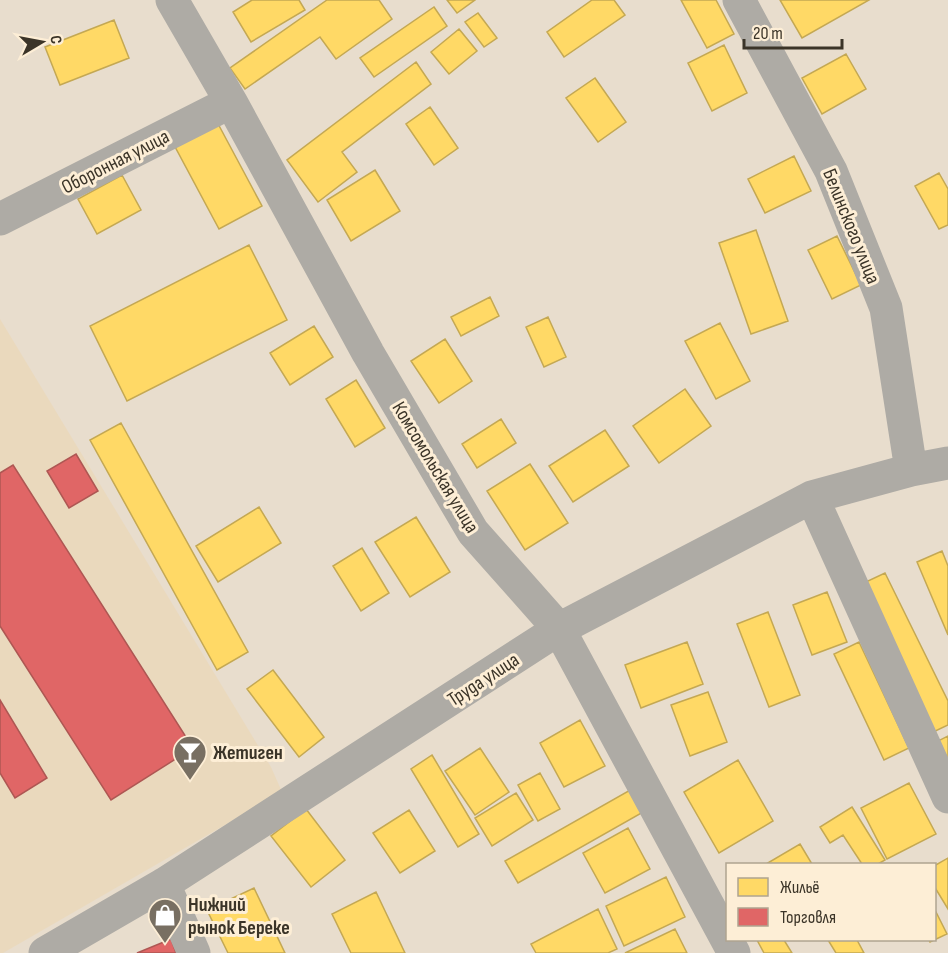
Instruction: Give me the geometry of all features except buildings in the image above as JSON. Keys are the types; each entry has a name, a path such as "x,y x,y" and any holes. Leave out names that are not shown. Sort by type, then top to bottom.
{"street":[{"name":"Комсомольская улица","path":"172,0 231,102 368,353 473,532 559,629 726,938"},
{"name":"Белинского улица","path":"739,0 831,171 886,308 911,470"},
{"name":"Оборонная улица","path":"0,219 231,102"},
{"name":"Труда улица","path":"45,953 164,884 559,629 812,497 948,462"},
{"path":"812,497 948,797"},
{"path":"164,884 194,953"}],"shaded area":[{"path":"0,319 271,767 282,792 3,953 0,953"}],"place":[{"name":"Жетиген","path":"190,781"},
{"name":"Нижний рынок Береке","path":"165,944"}]}
